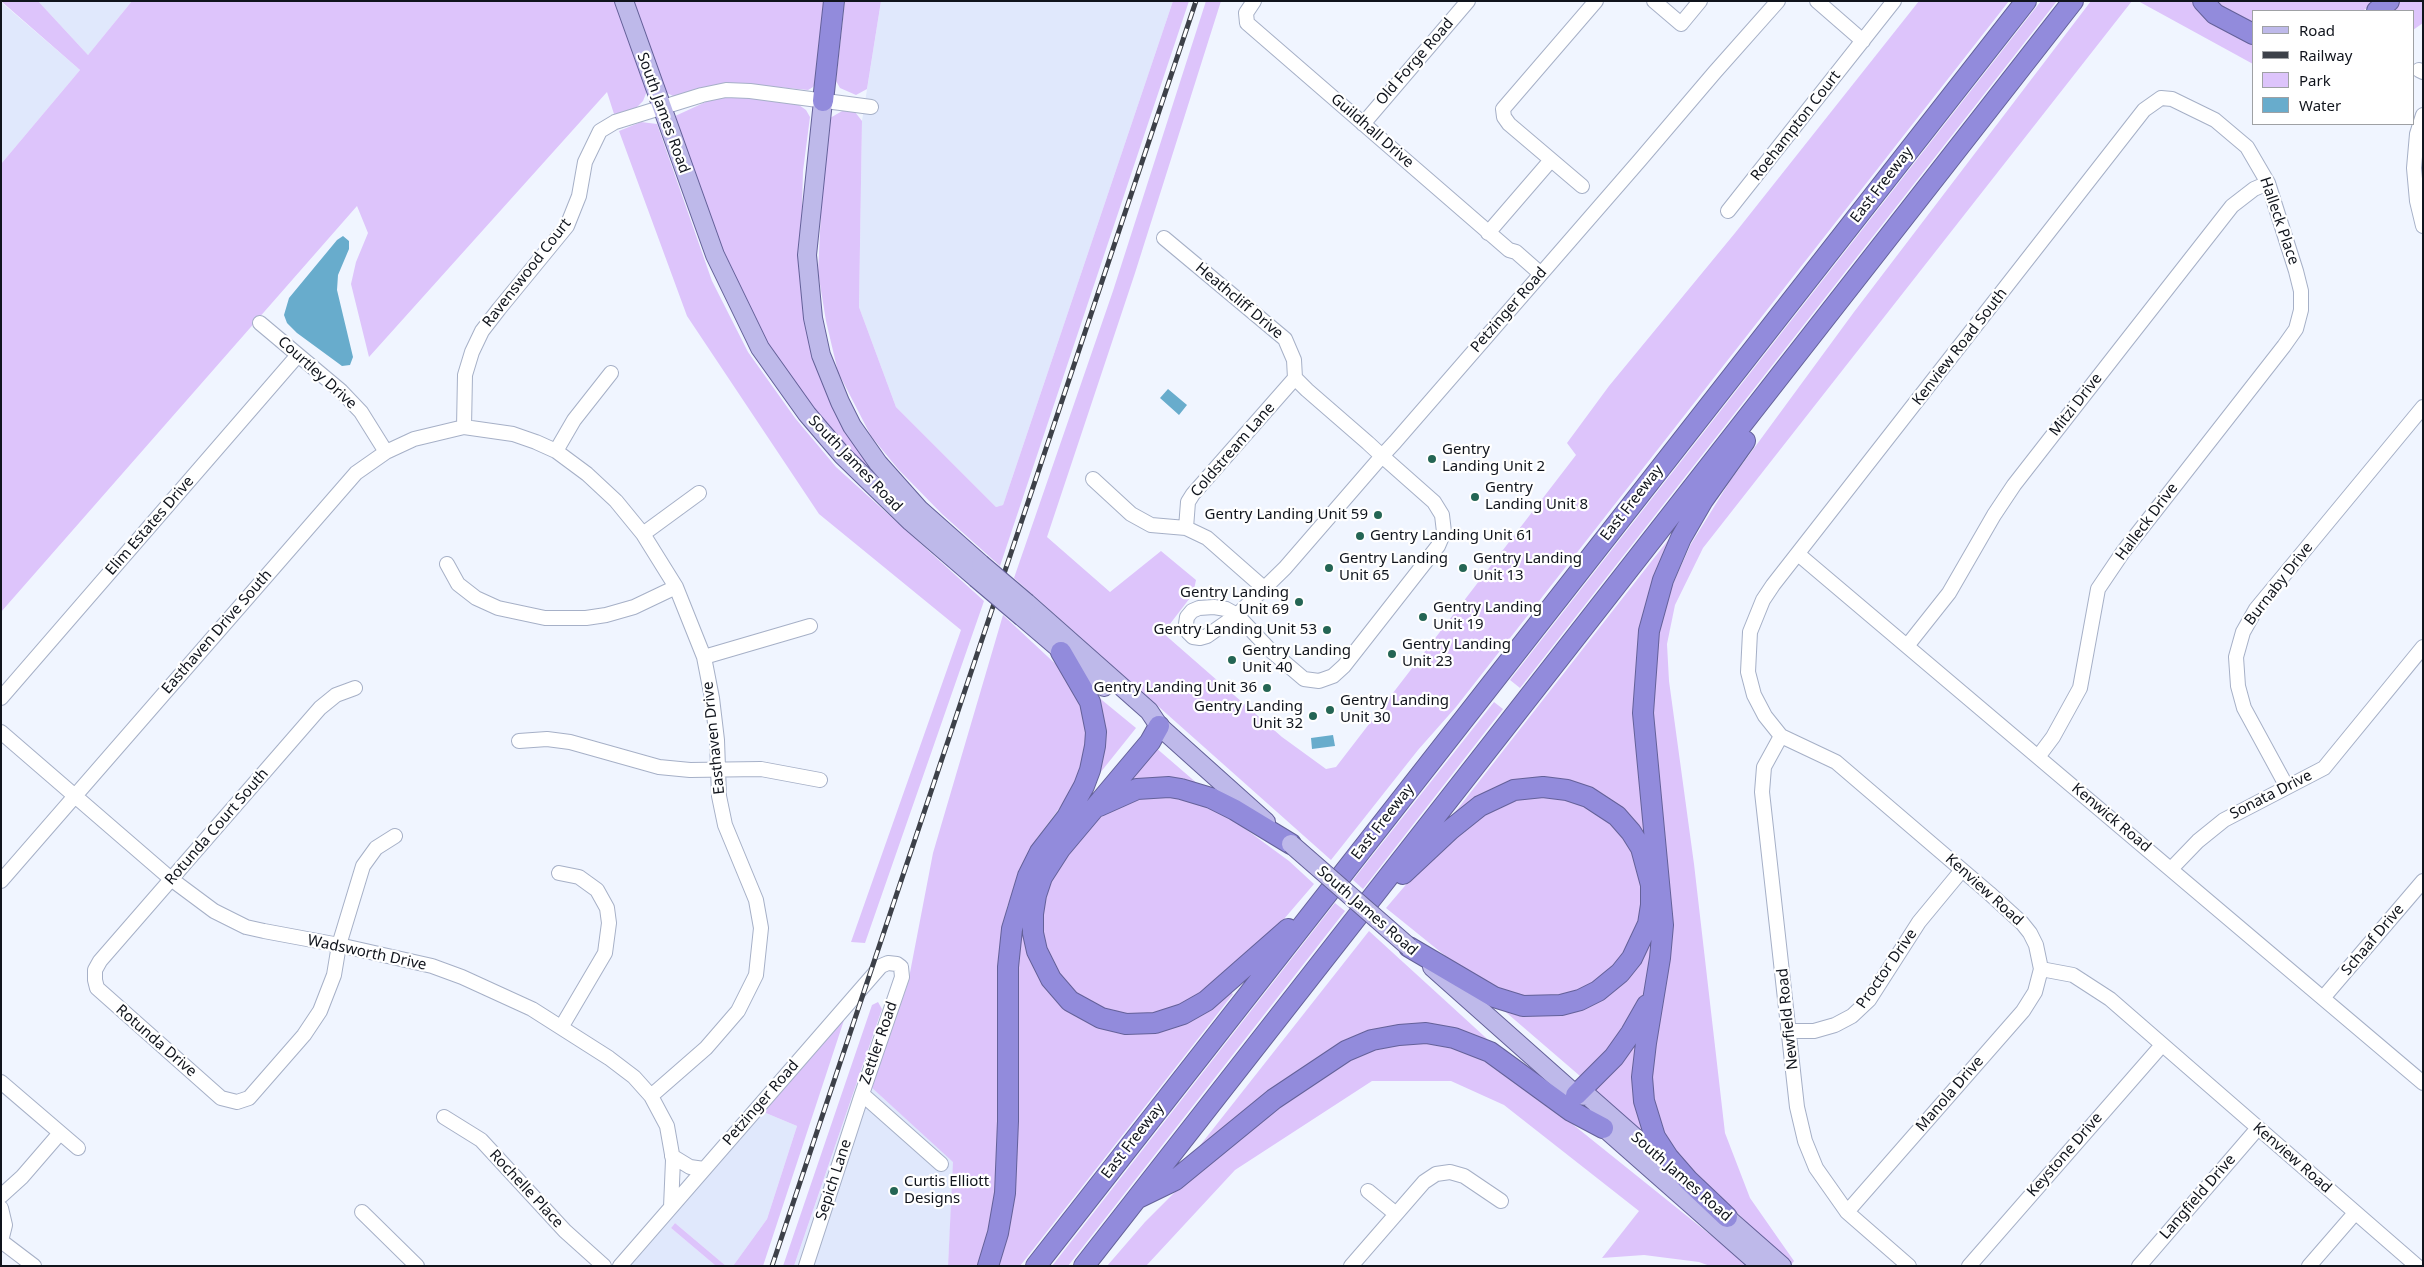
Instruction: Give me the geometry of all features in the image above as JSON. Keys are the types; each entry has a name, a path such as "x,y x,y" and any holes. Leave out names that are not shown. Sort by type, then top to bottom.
{"highway":[{"name":"South James Road","path":"823,101 834,1"},
{"name":"East Freeway","path":"1036,1266 2026,1"},
{"path":"1084,1266 2073,1"},
{"path":"2203,1 2215,14 2252,33"},
{"path":"2378,10 2389,1"},
{"path":"1726,1217 1688,1180 1668,1157 1655,1137 1649,1120 1642,1077 1653,993 1660,958 1663,925 1643,712 1649,631 1663,580 1681,538 1704,500 1752,431 1767,392"},
{"path":"1061,652 1085,690 1092,709 1096,732 1090,770 1067,817"},
{"path":"1159,726 1150,742 1090,811 1050,862 1036,895 1032,914 1033,933 1043,966 1061,992 1091,1014 1114,1022 1156,1023 1183,1014 1223,988 1278,937 1312,912"},
{"path":"988,1266 998,1233 1005,1193 1008,1121 1008,975 1012,929 1021,896 1034,864 1048,841 1067,817 1142,736 1159,726"},
{"path":"1090,811 1111,799 1137,789 1162,787 1181,789 1211,798 1235,810 1291,844"},
{"path":"1380,887 1406,872 1450,830 1480,806 1504,794 1524,788 1543,787 1567,790 1598,802 1617,816 1631,832 1645,858 1651,885 1651,905 1648,924 1641,941 1632,958 1620,973 1605,986 1580,1000 1537,1008 1509,1003 1494,997 1409,947"},
{"path":"1576,1095 1614,1057 1638,1022 1653,993"},
{"path":"1134,1200 1175,1180 1274,1099 1346,1051 1372,1040 1399,1035 1426,1033 1454,1038 1490,1052 1571,1111 1603,1128"}],"main road":[{"name":"South James Road","path":"624,1 715,255 760,348 807,414 842,455 911,522 979,571"},
{"name":"South James Road","path":"823,101 807,255 813,318 821,355 840,402 852,426 878,463 979,571 1149,711 1159,726 1576,1095 1588,1096 1782,1266"},
{"name":"South James Road","path":"1024,610 1061,652 1143,720 1159,726"},
{"name":"South James Road","path":"1576,1095 1578,1106 1762,1266"}],"street":[{"name":"Old Forge Road","path":"1363,124 1468,1"},
{"path":"1582,186 1509,124 1504,117 1503,109 1596,1"},
{"path":"1654,1 1681,24 1700,1"},
{"path":"1817,1 1863,41"},
{"name":"Roehampton Court","path":"1728,211 1894,1"},
{"name":"Petzinger Road","path":"1382,456 1434,502 1442,515 1444,532 1438,546 1344,666 1333,676 1319,681 1304,679 1270,650 1237,615 1265,589 1382,456 1539,277 1774,3"},
{"name":"Guildhall Drive","path":"1252,4 1246,13 1247,23 1488,233 1509,250 1516,252 1539,277"},
{"name":"Ravenswood Court","path":"464,427 465,375 472,352 482,331 498,309 567,226 579,196 585,162 600,131 615,122 702,95 726,90 750,91 872,107"},
{"name":"Halleck Place","path":"2161,98 2182,102 2214,120 2247,147 2268,183 2296,271 2301,291 2301,310"},
{"name":"Kenview Road South","path":"1763,600 2144,110 2161,98"},
{"path":"2423,115 2417,134 2414,168 2417,201 2423,226"},
{"path":"1488,233 1551,160"},
{"name":"Mitzi Drive","path":"1907,646 1949,593 1994,515 2014,485 2232,206 2254,189 2268,183"},
{"name":"Heathcliff Drive","path":"1164,238 1285,339 1294,360 1295,378"},
{"name":"Halleck Drive","path":"2038,757 2053,737 2080,688 2098,589 2123,552 2284,346 2296,329 2301,310"},
{"name":"Courtley Drive","path":"260,324 341,391 361,412 386,452"},
{"name":"Elim Estates Drive","path":"1,698 298,354"},
{"path":"556,450 574,420 611,373"},
{"path":"1295,378 1382,456"},
{"name":"Coldstream Lane","path":"1186,528 1188,502 1193,494 1295,378"},
{"name":"Burnaby Drive","path":"2287,787 2244,708 2238,686 2236,657 2243,632 2256,609 2423,407"},
{"name":"Easthaven Drive","path":"464,427 513,434 556,450 602,488 643,534 676,587 704,657 713,706 719,796 725,825 748,878 758,910 761,928 756,975 738,1011 726,1028 700,1054 651,1096"},
{"name":"Easthaven Drive South","path":"1,881 356,473 386,452 414,439 464,427"},
{"path":"1093,480 1131,514 1151,525 1186,528 1207,538 1265,589"},
{"path":"643,534 699,493"},
{"name":"Kenwick Road","path":"1798,554 2423,1083"},
{"path":"447,564 458,584 476,598 498,608 545,618 586,618 606,615 634,607 676,587"},
{"name":"Kenview Road","path":"1763,600 1750,632 1748,672 1754,695 1765,716 1781,736 1836,762 2022,923 2036,944 2041,969 2073,975 2110,999 2417,1266"},
{"path":"704,657 810,626"},
{"name":"Sonata Drive","path":"2171,869 2198,841 2224,820 2324,768 2423,647"},
{"name":"Rotunda Court South","path":"95,980 95,970 100,961 320,708 336,695 355,688"},
{"name":"Wadsworth Drive","path":"1,732 171,879 206,906 246,927 432,966 462,977 532,1009 562,1026 609,1058 634,1078 651,1096 668,1126 672,1156 672,1206"},
{"name":"Newfield Road","path":"1781,736 1764,767 1762,792 1798,1107 1804,1141 1816,1168 1847,1212 1909,1266"},
{"path":"520,741 547,739 570,742 660,768 761,768 820,780"},
{"path":"339,945 363,866 376,848 395,836"},
{"name":"Proctor Drive","path":"1790,1031 1814,1031 1835,1025 1852,1016 1869,1000 1919,922 1962,870"},
{"path":"559,873 580,877 597,890 607,908 609,923 605,953 562,1026"},
{"name":"Schaaf Drive","path":"2323,998 2423,881"},
{"name":"Rotunda Drive","path":"95,980 102,994 221,1098 237,1102 248,1098 304,1035 320,1011 334,975 339,945"},
{"name":"Petzinger Road","path":"620,1266 880,966 888,963 897,964 901,967 902,977"},
{"name":"Manola Drive","path":"1847,1212 2023,1011 2035,992 2041,969"},
{"name":"Zettler Road","path":"902,977 862,1094 941,1164"},
{"name":"Keystone Drive","path":"1969,1266 2162,1045"},
{"path":"1,1082 78,1148"},
{"name":"Sepich Lane","path":"806,1266 862,1094"},
{"name":"Rochelle Place","path":"444,1117 480,1140 565,1231 604,1266"},
{"name":"Langfield Drive","path":"2139,1266 2258,1128"},
{"path":"1,1196 22,1177 60,1133"},
{"path":"672,1156 690,1167 704,1169"},
{"path":"1351,1266 1424,1182 1436,1174 1450,1172 1464,1176 1501,1200"},
{"path":"1368,1191 1396,1214"},
{"path":"1,1208 5,1224 1,1241 34,1266"},
{"path":"362,1212 417,1266"},
{"path":"2309,1266 2355,1213"}],"shaded area":[{"path":"38,1 132,1 88,55"},
{"path":"881,1 1173,1 1003,505 996,507 896,407 859,307 862,121"},
{"path":"1,2 80,70 1,164"},
{"path":"858,1080 871,1087 954,1162 948,1266 794,1266"},
{"path":"761,1111 797,1126 767,1219 733,1266 726,1266 675,1223 671,1228 716,1266 629,1266"}],"green space":[{"path":"1,1 38,1 88,55 132,1 616,1 647,91 643,101 633,111 614,114 607,92 369,357 351,284 356,262 368,233 357,206 1,612 1,164 80,70"},
{"path":"633,1 828,1 817,80 813,87 808,90 735,83 712,86 675,97 665,92"},
{"path":"845,1 881,1 867,89 856,95 840,88 836,81"},
{"path":"1173,1 1189,1 1000,566 942,514 898,469 871,436 838,372 826,321 818,272 821,212 830,118 844,110 855,112 862,121 859,307 896,407 996,507 1003,505"},
{"path":"1206,1 1221,1 1135,273 1047,537 1110,592 1161,551 1196,580 1193,594 1163,633 1282,737 1326,769 1336,767 1576,455 1567,443 1609,386 1735,233 1919,1 2009,1 1456,707 1418,750 1331,860 1014,578 1113,291"},
{"path":"2041,1 2057,1 1520,688 1510,680"},
{"path":"2091,1 2132,1 1703,548 1675,605 1667,644 1669,681 1694,864 1725,1133 1750,1198 1794,1261 1791,1265 1682,1160 1659,1129 1649,1083 1671,915 1652,706 1653,659 1666,599 1691,544 1730,481 1854,312"},
{"path":"2138,1 2195,1 2252,39 2252,63"},
{"path":"2211,1 2380,1 2364,10 2252,10 2252,27"},
{"path":"2399,1 2423,1 2423,23 2414,29 2414,10 2388,10"},
{"path":"738,96 799,105 806,110 810,117 803,171 801,241 804,311 886,482 883,486 827,429 764,340 729,269 673,117 710,100"},
{"path":"641,122 657,124 712,281 748,352 795,418 836,467 984,601 865,943 851,942 961,630 819,514 687,316 619,131"},
{"path":"1683,521 1652,603 1655,861 1643,842 1560,783 1452,816"},
{"path":"1003,615 1062,670 1083,705 1089,741 1073,790 1037,838 1028,854 1007,907 1003,935 1003,1102 994,1209 980,1266 948,1266 953,1162 871,1087 908,983 933,853"},
{"path":"1097,696 1136,728 1092,783"},
{"path":"1494,702 1503,709 1363,889 1353,880"},
{"path":"1155,747 1206,791 1124,788"},
{"path":"1165,794 1206,805 1240,825 1289,861 1314,884 1266,940 1204,996 1157,1015 1119,1016 1084,1002 1051,966 1043,936 1042,907 1053,874 1096,819 1140,796"},
{"path":"1544,794 1591,806 1625,836 1642,870 1644,908 1625,956 1580,994 1518,999 1469,975 1386,908 1427,860 1457,833 1507,800"},
{"path":"1335,903 1345,911 1292,979 1068,1266 1052,1266"},
{"path":"1023,909 1034,957 1109,1026 1229,991 1233,994 1020,1266 996,1266 1016,956"},
{"path":"1659,919 1642,1004 1588,1077 1580,1076 1501,1008 1573,1009"},
{"path":"1369,931 1496,1047 1382,1034 1198,1148"},
{"path":"878,1002 882,1009 794,1266 783,1266 872,1005"},
{"path":"846,1014 763,1266 733,1266 767,1219 797,1126 761,1111"},
{"path":"1640,1034 1646,1135 1593,1089"},
{"path":"1418,1041 1465,1049 1515,1078 1733,1253 1752,1266 1710,1266 1699,1262 1644,1255 1602,1258 1639,1211 1504,1105 1451,1081 1372,1081 1235,1170 1146,1266 1107,1266 1145,1222 1179,1188 1254,1125 1332,1069 1355,1056 1375,1048"},
{"path":"675,1223 726,1266 716,1266 671,1228"}],"water":[{"path":"343,236 349,241 349,249 338,275 337,290 353,357 350,365 342,366 297,333 287,323 284,315 289,298 337,240"},
{"path":"1168,389 1187,405 1179,415 1160,398"},
{"path":"1333,735 1335,746 1312,749 1311,738"}],"railway":[{"path":"772,1266 1196,1"}],"place":[{"name":"Gentry Landing Unit 2","path":"1432,459"},
{"name":"Gentry Landing Unit 8","path":"1475,497"},
{"name":"Gentry Landing Unit 59","path":"1378,515"},
{"name":"Gentry Landing Unit 61","path":"1360,536"},
{"name":"Gentry Landing Unit 65","path":"1329,568"},
{"name":"Gentry Landing Unit 13","path":"1463,568"},
{"name":"Gentry Landing Unit 69","path":"1299,602"},
{"name":"Gentry Landing Unit 19","path":"1423,617"},
{"name":"Gentry Landing Unit 53","path":"1327,630"},
{"name":"Gentry Landing Unit 23","path":"1392,654"},
{"name":"Gentry Landing Unit 40","path":"1232,660"},
{"name":"Gentry Landing Unit 36","path":"1267,688"},
{"name":"Gentry Landing Unit 30","path":"1330,710"},
{"name":"Gentry Landing Unit 32","path":"1313,716"},
{"name":"Curtis Elliott Designs","path":"894,1191"}]}
